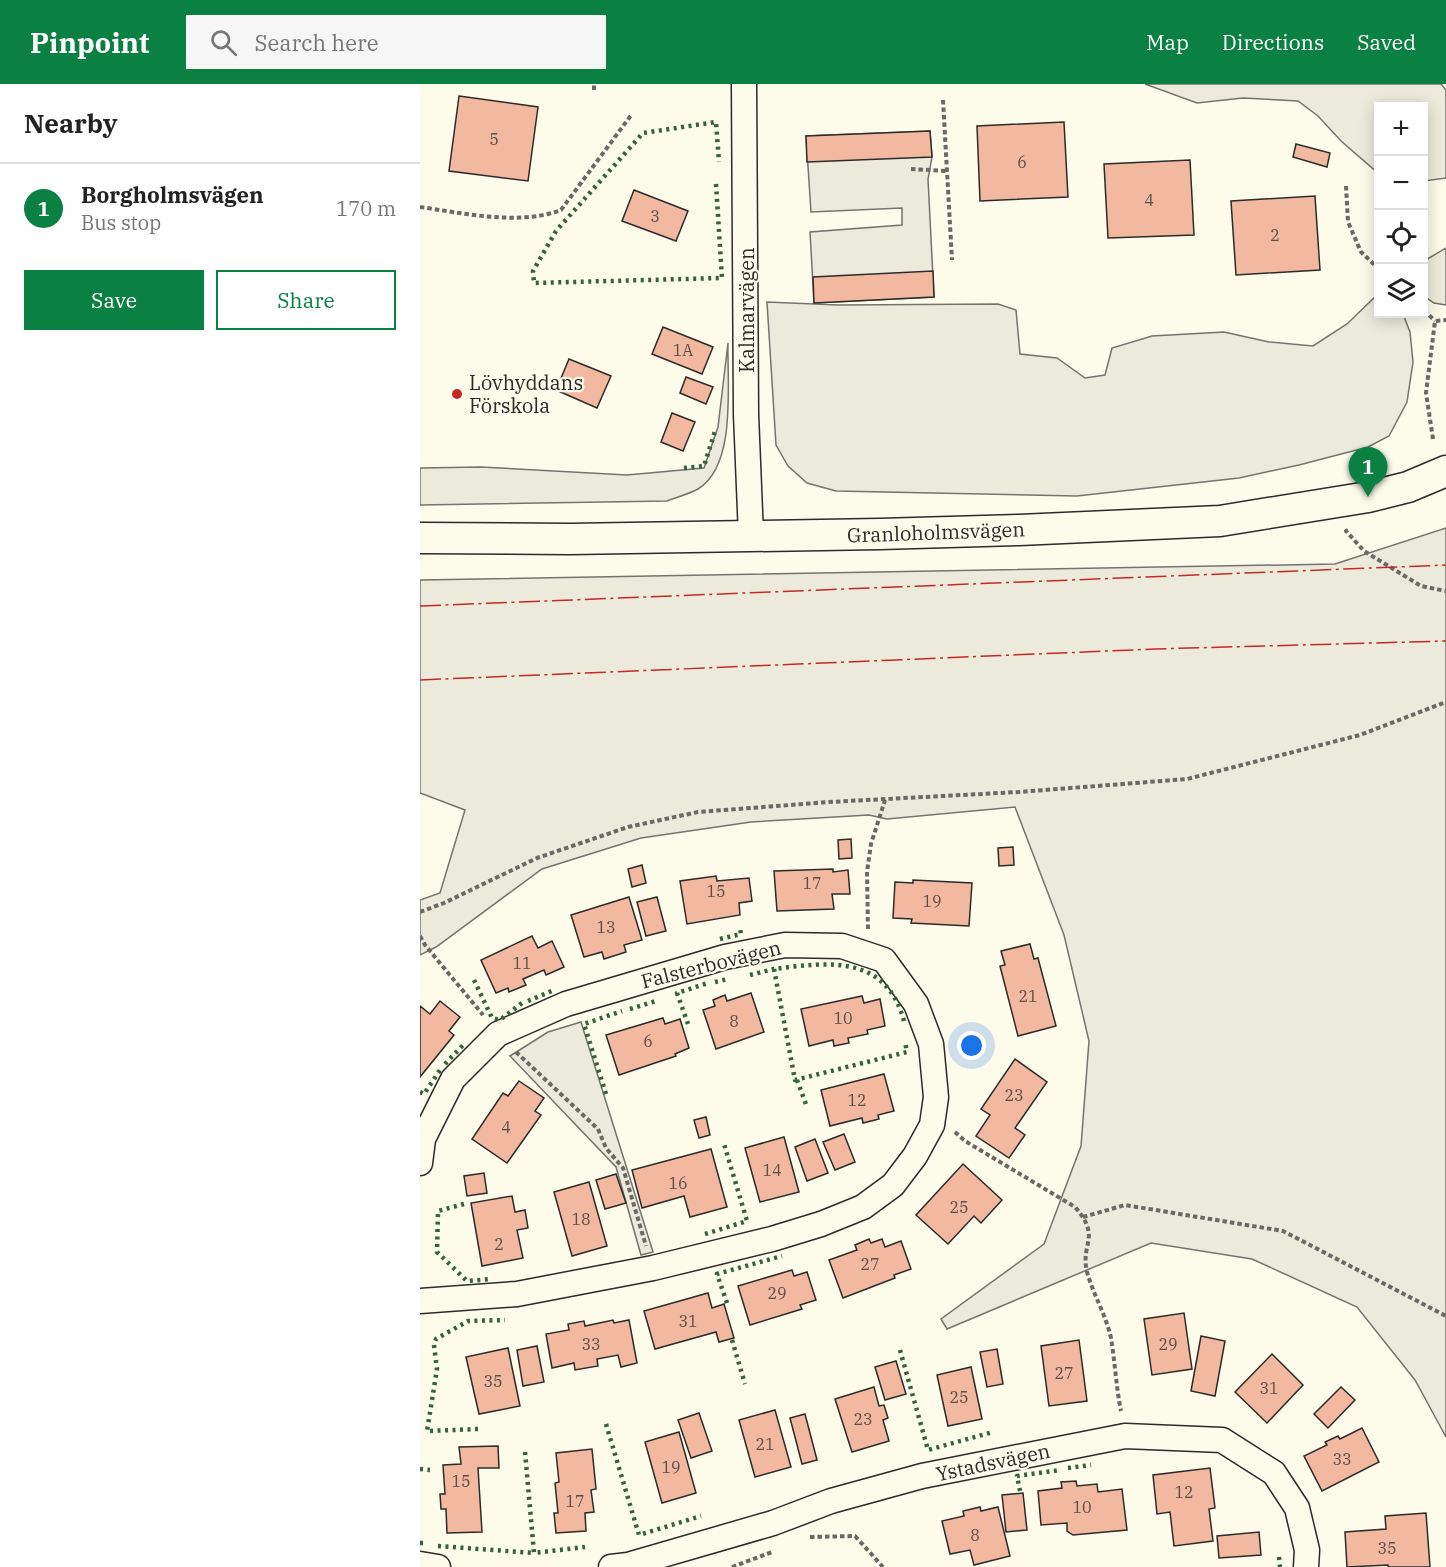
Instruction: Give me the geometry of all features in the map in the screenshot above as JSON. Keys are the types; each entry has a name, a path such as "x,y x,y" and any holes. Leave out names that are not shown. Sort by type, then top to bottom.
{"street":[{"name":"Kalmarvägen","path":"744,84 746,414 751,536"},
{"name":"Granloholmsvägen","path":"420,538 751,536 1019,530 1220,521 1368,497 1408,486 1446,471"},
{"name":"Falsterbovägen","path":"420,1163 423,1139 453,1079 498,1034 566,1004 725,957 785,945 842,946 884,960 916,1004 932,1044 936,1097 932,1125 915,1156 893,1185 863,1207 821,1224 772,1239 653,1268 517,1294 420,1301"},
{"name":"Ystadsvägen","path":"611,1567 672,1560 831,1501 922,1476 1125,1436 1222,1440 1274,1473 1297,1508 1307,1550 1306,1567"},
{"path":"420,1564 438,1567"}],"path":[{"path":"594,84 594,90"},
{"path":"943,100 951,260"},
{"path":"420,207 475,215 526,217 547,215 561,210 632,114"},
{"path":"911,169 947,171"},
{"path":"1346,186 1348,222 1361,252 1374,264"},
{"path":"1428,314 1435,321"},
{"path":"1435,321 1446,320"},
{"path":"1433,439 1426,393 1435,321"},
{"path":"1357,526 1346,531 1364,551 1421,586 1446,591"},
{"path":"420,912 444,903 537,858 628,827 698,812 1188,779 1360,735 1446,702"},
{"path":"868,954 867,872 871,844 885,800"},
{"path":"420,936 498,1034 598,1129 606,1148 623,1168 653,1268"},
{"path":"932,1125 951,1129 965,1141 1075,1207 1083,1217 1090,1236 1086,1254 1087,1271 1105,1316 1111,1339 1116,1389 1125,1436"},
{"path":"1083,1217 1125,1205 1283,1231 1446,1316"},
{"path":"810,1537 855,1536 883,1567"},
{"path":"732,1567 777,1550"}],"shaded area":[{"path":"1145,84 1441,84 1446,90 1446,178 1428,180 1428,102 1374,102 1374,170 1341,141 1318,116 1298,101 1243,98 1197,103"},
{"path":"930,131 932,157 928,179 934,297 814,303 810,232 902,225 902,208 811,212 806,136"},
{"path":"1446,248 1446,305 1434,303 1428,299 1428,259"},
{"path":"1374,298 1374,318 1405,318 1410,332 1413,362 1407,402 1389,436 1368,447 1239,478 1077,496 836,491 807,483 788,466 776,445 767,302 838,305 998,304 1016,310 1020,354 1057,358 1085,378 1105,375 1112,348 1152,336 1224,332 1269,342 1313,346 1347,324"},
{"path":"728,343 728,401 724,443 719,462 710,478 698,489 667,501 420,505 420,468 481,467 627,475 704,468 718,427"},
{"path":"1446,528 1446,1437 1415,1380 1357,1307 1252,1259 1151,1243 947,1329 941,1319 1044,1244 1081,1146 1089,1041 1064,935 1015,807 887,819 869,815 751,822 641,838 542,869 436,947 420,955 420,900 440,893 465,810 420,793 420,580 1335,564"},
{"path":"581,1022 653,1252 641,1255 616,1167 510,1056 548,1032"}],"building":[{"path":"459,96 538,107 528,181 449,171"},
{"path":"1064,122 1068,197 980,201 977,126"},
{"path":"930,131 932,157 807,162 806,136"},
{"path":"1296,144 1330,153 1327,167 1293,157"},
{"path":"1190,160 1194,235 1108,238 1104,164"},
{"path":"634,190 688,211 676,241 622,221"},
{"path":"1315,196 1320,270 1236,275 1231,201"},
{"path":"933,271 934,297 814,303 813,277"},
{"path":"663,327 713,347 702,374 652,354"},
{"path":"569,359 611,376 597,408 556,390"},
{"path":"686,377 713,387 706,404 680,393"},
{"path":"672,413 695,422 683,451 661,442"},
{"path":"851,839 852,858 839,859 838,840"},
{"path":"1013,847 1014,865 999,866 998,848"},
{"path":"642,865 646,883 632,887 628,869"},
{"path":"833,869 833,872 848,870 850,894 832,894 834,909 777,911 774,871"},
{"path":"716,876 717,881 749,878 752,901 739,903 740,915 687,924 680,881"},
{"path":"913,880 972,883 969,926 911,923 912,919 893,918 895,882 913,883"},
{"path":"629,897 642,940 624,945 626,952 604,959 602,952 584,957 571,915"},
{"path":"657,897 666,931 646,936 637,902"},
{"path":"532,936 538,948 552,941 564,967 546,975 544,970 523,979 526,985 509,992 508,988 496,993 481,960"},
{"path":"1030,944 1034,959 1038,958 1056,1026 1018,1036 1000,966 1005,965 1001,951"},
{"path":"751,993 764,1032 716,1049 703,1010 715,1006 713,1000 725,995 727,1001"},
{"path":"862,996 864,1003 880,999 885,1026 867,1030 868,1034 848,1038 849,1043 834,1046 833,1040 809,1046 801,1009"},
{"path":"440,1001 460,1017 449,1031 454,1035 420,1077 420,1006 430,1014"},
{"path":"663,1018 665,1024 680,1019 689,1048 675,1054 676,1056 619,1075 606,1035"},
{"path":"1015,1059 1047,1082 1015,1128 1025,1135 1009,1158 976,1136 990,1115 981,1109"},
{"path":"884,1074 894,1111 878,1115 879,1119 863,1123 862,1118 830,1126 821,1090"},
{"path":"519,1081 544,1098 535,1111 541,1115 507,1163 472,1139 503,1093 508,1096"},
{"path":"706,1117 710,1135 699,1138 694,1120"},
{"path":"844,1134 855,1162 835,1170 823,1142"},
{"path":"784,1137 799,1192 760,1202 745,1148"},
{"path":"815,1139 828,1173 807,1181 795,1147"},
{"path":"711,1149 727,1207 690,1217 684,1196 642,1208 632,1170"},
{"path":"963,1164 1002,1200 981,1223 974,1216 948,1244 916,1215"},
{"path":"484,1173 487,1193 467,1196 464,1176"},
{"path":"616,1174 626,1203 605,1209 596,1180"},
{"path":"589,1182 607,1246 572,1256 554,1192"},
{"path":"512,1196 515,1212 525,1210 528,1228 517,1230 523,1258 482,1266 471,1203"},
{"path":"869,1239 871,1243 882,1239 885,1247 901,1241 911,1269 894,1275 895,1278 843,1298 829,1260 857,1250 855,1245"},
{"path":"792,1270 794,1276 807,1272 816,1300 800,1305 802,1309 750,1325 738,1286"},
{"path":"708,1293 712,1308 724,1304 734,1338 719,1342 716,1332 655,1349 644,1311"},
{"path":"1184,1313 1192,1369 1152,1375 1144,1319"},
{"path":"613,1320 614,1323 629,1320 637,1363 621,1367 618,1355 597,1359 598,1366 575,1370 574,1363 552,1368 546,1334 569,1330 568,1324 584,1321 585,1326"},
{"path":"1201,1336 1225,1341 1215,1396 1191,1391"},
{"path":"1079,1340 1087,1401 1049,1406 1041,1346"},
{"path":"537,1346 544,1382 523,1386 517,1350"},
{"path":"508,1348 520,1406 479,1414 466,1357"},
{"path":"997,1349 1003,1384 987,1387 980,1352"},
{"path":"1272,1354 1303,1385 1267,1423 1235,1392"},
{"path":"896,1361 906,1394 885,1400 875,1367"},
{"path":"971,1367 982,1419 948,1426 937,1375"},
{"path":"874,1387 879,1406 884,1405 888,1418 883,1420 889,1441 852,1452 835,1399"},
{"path":"1341,1387 1355,1400 1328,1428 1314,1414"},
{"path":"775,1410 791,1467 755,1477 739,1420"},
{"path":"699,1413 712,1451 691,1458 678,1420"},
{"path":"805,1414 817,1460 802,1464 790,1418"},
{"path":"1362,1428 1379,1462 1322,1491 1304,1456 1327,1445 1325,1442 1338,1436 1340,1439"},
{"path":"679,1432 696,1493 662,1503 645,1442"},
{"path":"498,1446 499,1468 478,1468 482,1532 447,1533 446,1509 441,1509 440,1494 445,1494 443,1465 461,1464 459,1447"},
{"path":"592,1449 596,1489 591,1490 594,1512 585,1513 586,1531 556,1533 554,1513 558,1513 555,1483 559,1482 556,1453"},
{"path":"1210,1468 1215,1508 1209,1509 1213,1541 1174,1546 1170,1512 1157,1514 1153,1475"},
{"path":"1076,1481 1077,1486 1097,1484 1098,1492 1122,1489 1127,1530 1073,1535 1067,1531 1067,1523 1041,1525 1038,1491 1062,1488 1061,1482"},
{"path":"1023,1493 1027,1530 1006,1532 1002,1495"},
{"path":"980,1507 981,1511 998,1507 1010,1556 974,1565 970,1550 950,1554 942,1521 964,1516 963,1511"},
{"path":"1426,1513 1430,1567 1388,1567 1388,1565 1347,1567 1345,1532 1386,1529 1385,1516"},
{"path":"1259,1532 1261,1555 1219,1558 1217,1536"}],"hedge":[{"path":"716,184 722,278 534,283 533,271 556,231 643,133 716,122 719,162"},
{"path":"684,468 704,466 716,428"},
{"path":"720,939 741,934 740,928"},
{"path":"904,1021 895,999 884,984 869,973 853,967 834,965 774,969 795,1080 907,1052 905,1042"},
{"path":"750,975 774,969"},
{"path":"715,982 728,979"},
{"path":"474,980 492,1018 500,1020 522,1003"},
{"path":"688,1024 677,993 708,983"},
{"path":"528,1001 554,990"},
{"path":"630,1009 656,1001"},
{"path":"606,1094 584,1024 622,1011"},
{"path":"445,1064 465,1043"},
{"path":"420,1092 424,1094 440,1070"},
{"path":"797,1080 807,1107"},
{"path":"705,1234 747,1221 724,1144"},
{"path":"464,1204 438,1211 437,1252 467,1281 492,1279"},
{"path":"727,1303 717,1274 782,1256"},
{"path":"478,1429 427,1431 437,1369 434,1345 436,1339 468,1321 505,1320"},
{"path":"732,1340 745,1384"},
{"path":"900,1350 928,1450 993,1432"},
{"path":"606,1424 639,1535 701,1516"},
{"path":"525,1452 534,1553 585,1547"},
{"path":"1068,1468 1091,1465"},
{"path":"420,1469 430,1470"},
{"path":"1020,1491 1017,1476 1060,1470"},
{"path":"420,1543 426,1543"},
{"path":"438,1546 534,1553"},
{"path":"1279,1557 1280,1567"}],"power":[{"path":"420,606 1446,565"},
{"path":"420,680 1155,649 1446,641"}],"place":[{"name":"Lövhyddans Förskola","path":"457,394"},
{"name":"Borgholmsvägen","path":"1368,497"}]}
